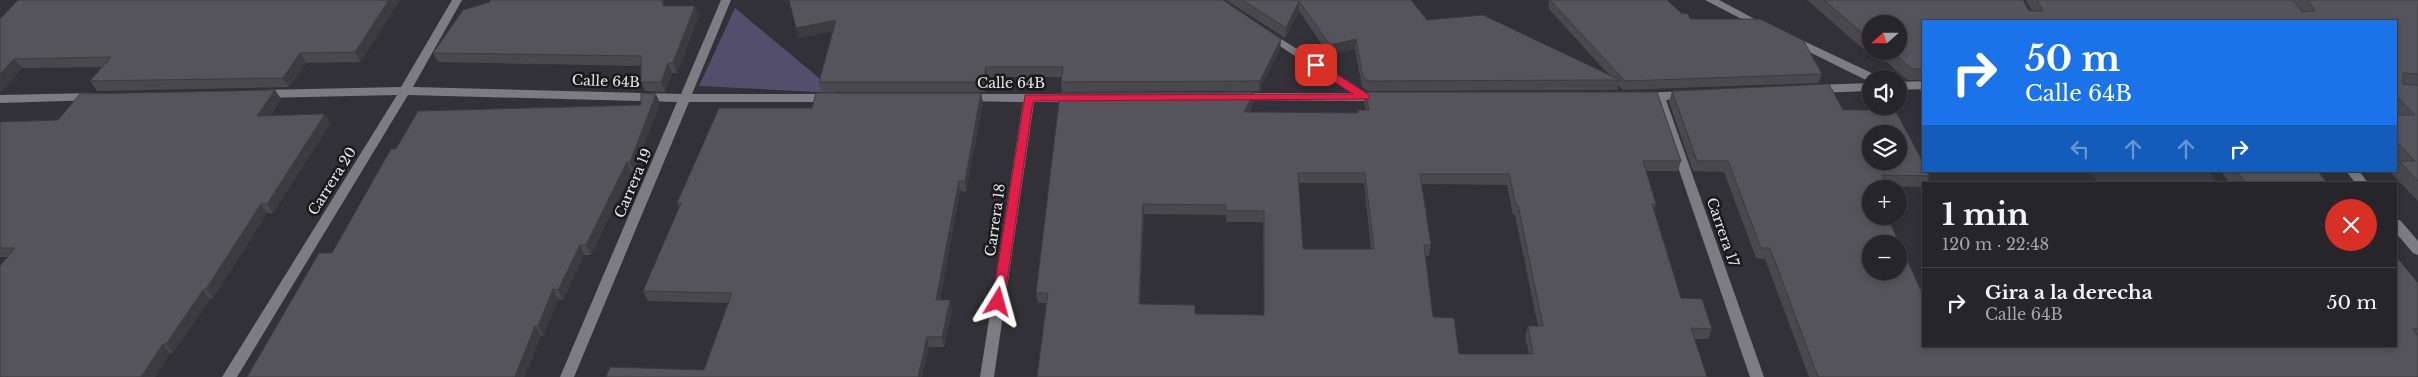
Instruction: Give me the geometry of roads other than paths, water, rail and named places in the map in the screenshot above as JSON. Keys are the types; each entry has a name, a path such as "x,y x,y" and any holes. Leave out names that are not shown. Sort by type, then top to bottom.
{"street":[{"name":"Carrera 20","path":"229,377 405,91 457,0"},
{"name":"Carrera 19","path":"567,377 726,0"},
{"path":"1710,0 1862,73"},
{"path":"1258,27 1365,97"},
{"path":"1907,86 1922,85"},
{"path":"1804,90 1862,87"},
{"name":"Calle 64B","path":"247,94 405,91 685,98 842,98"},
{"path":"1630,96 1698,95"},
{"name":"Carrera 17","path":"1660,96 1757,377"},
{"path":"0,99 109,97"},
{"path":"1227,97 1395,97"},
{"name":"Calle 64B","path":"950,98 1088,98"},
{"name":"Carrera 18","path":"987,377 1028,98"},
{"path":"2353,172 2361,182"},
{"path":"2397,225 2418,250"}]}
